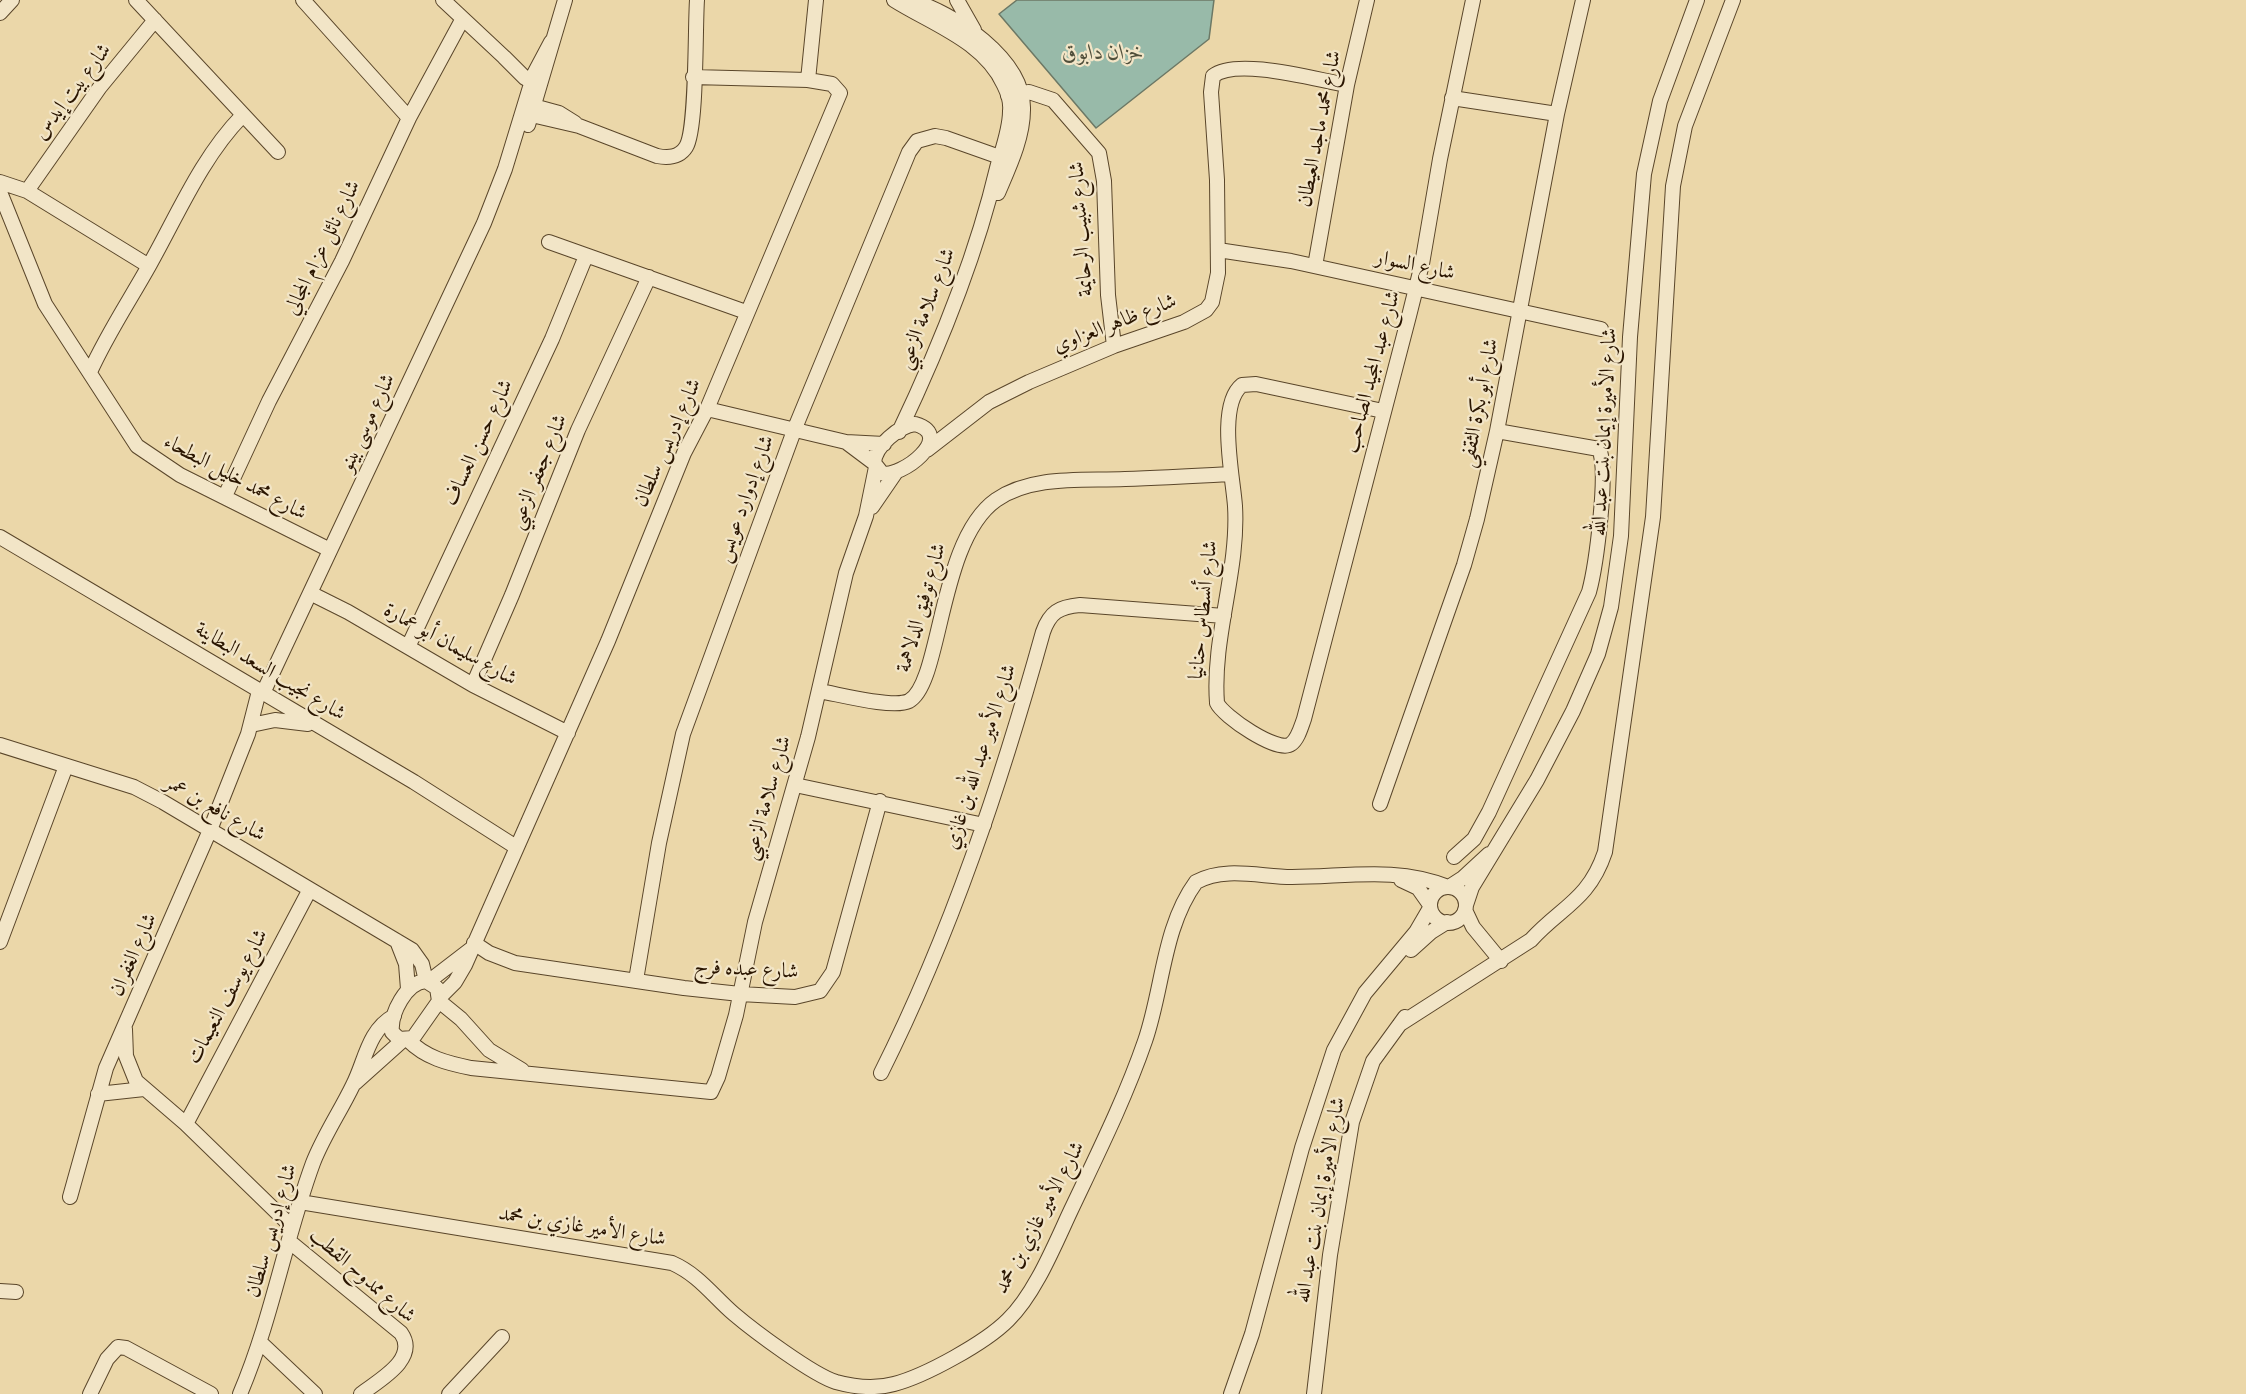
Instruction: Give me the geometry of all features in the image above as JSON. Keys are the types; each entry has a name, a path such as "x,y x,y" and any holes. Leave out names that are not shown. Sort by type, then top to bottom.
{"street":[{"path":"0,13 12,0"},
{"path":"136,0 278,152"},
{"path":"303,0 409,118"},
{"path":"442,0 504,57 537,81"},
{"name":"شارع موسى بينو","path":"263,694 444,312 529,110 565,0"},
{"path":"529,110 579,126 657,156 675,156 685,149 688,141 697,0"},
{"path":"808,80 816,0"},
{"name":"شارع سلامة الزعبي","path":"894,0 940,15 988,61 1015,94"},
{"name":"شارع سلامة الزعبي","path":"898,432 915,398 1005,160 1010,113 1015,94 1011,69 983,41 910,0"},
{"path":"940,15 950,0"},
{"path":"957,0 966,20 983,41"},
{"name":"شارع محمد ماجد العيطان","path":"1315,266 1347,85 1367,0"},
{"name":"شارع عبد المجيد الصاحب","path":"1288,746 1299,733 1322,657 1416,288 1473,0"},
{"name":"شارع أبو بكرة الثقفي","path":"1380,804 1464,565 1497,431 1557,114 1583,0"},
{"name":"شارع الأميرة إيمان بنت عبد الله","path":"1465,907 1472,887 1538,780 1573,711 1598,654 1611,607 1621,544 1630,337 1644,174 1660,101 1697,0"},
{"name":"شارع الأميرة إيمان بنت عبد الله","path":"1314,1394 1330,1255 1353,1122 1373,1061 1400,1024 1495,960 1531,940 1583,894 1596,874 1605,852 1652,529 1670,218 1676,166 1692,106 1733,0"},
{"name":"شارع بيت إيدس","path":"27,191 100,87 155,20"},
{"name":"شارع نائل عزام المجالي","path":"225,496 269,401 342,261 409,118 462,20"},
{"name":"شارع ظاهر العزاوي","path":"896,472 989,402 1029,382 1114,346 1184,322 1206,310 1217,289 1218,250 1211,92 1213,76 1226,69 1245,69 1347,85"},
{"name":"شارع إدريس سلطان","path":"354,1084 421,1030 439,1000 455,982 568,733 684,453 707,409 746,312 839,99 839,89 836,86 808,80 693,77"},
{"name":"شارع شبيب الرحايمة","path":"1015,94 1037,93 1053,100 1099,153 1104,181 1108,296 1114,346"},
{"path":"1452,98 1557,114"},
{"path":"90,372 106,339 214,151 242,116"},
{"name":"شارع إدوارد عويس","path":"636,980 659,843 683,734 795,428 914,145 925,137 935,136 1005,160"},
{"path":"0,182 27,191 149,266"},
{"name":"شارع محمد خليل البطحاء","path":"0,192 41,295 137,447 180,476 225,496 330,550"},
{"path":"549,242 746,312"},
{"name":"شارع السوار","path":"1218,250 1315,266 1601,329"},
{"name":"شارع حسن العساف","path":"408,647 547,349 586,256"},
{"name":"شارع جعفر الزعبي","path":"473,685 578,430 649,277"},
{"name":"شارع أنسطاس حنانيا","path":"1288,746 1261,738 1220,709 1217,695 1235,506 1230,474 1231,408 1236,392 1242,385 1256,384 1383,411"},
{"name":"شارع سلامة الزعبي","path":"915,398 923,427 931,440 927,450"},
{"path":"707,409 795,428 846,442 884,444 898,432"},
{"name":"شارع ظاهر العزاوي","path":"898,432 910,424 923,427 959,424"},
{"name":"شارع الأميرة إيمان بنت عبد الله","path":"1454,857 1474,839 1489,812 1580,613 1591,583 1604,466 1599,449 1497,431"},
{"path":"846,442 888,475 896,472"},
{"name":"شارع سلامة الزعبي","path":"526,1072 711,1092 718,1077 741,994 755,922 795,785 846,573 866,516 876,452 884,444"},
{"name":"شارع سلامة الزعبي","path":"866,516 896,472"},
{"name":"شارع توفيق الدلاهمة","path":"819,691 891,703 908,701 915,696 928,665 959,552 974,522 998,499 1024,488 1058,482 1230,474"},
{"name":"شارع نجيب السعد البطاينة","path":"0,537 318,725 516,847"},
{"name":"شارع سليمان أبو عمارة","path":"312,594 473,685 568,733"},
{"name":"شارع الأمير عبد الله بن غازي","path":"881,1073 919,990 984,825 1004,769 1043,632 1051,614 1066,606 1080,605 1224,616"},
{"name":"شارع الغفران","path":"70,1197 106,1068 210,830 252,729 263,694"},
{"path":"252,729 275,720 318,725"},
{"name":"شارع نافع بن عمر","path":"0,745 134,787 396,940 418,957 427,982 437,988 439,1000 461,1019 489,1050 526,1072"},
{"path":"0,942 4,915 66,766"},
{"path":"795,785 880,801 984,825"},
{"name":"شارع عبده فرج","path":"472,946 514,963 741,994 795,996 812,994 826,985 836,963 880,801"},
{"name":"شارع الأميرة إيمان بنت عبد الله","path":"1448,887 1463,878 1497,847"},
{"name":"شارع الأمير غازي بن محمد","path":"300,1202 672,1263 690,1271 734,1314 767,1339 832,1381 854,1386 893,1384 951,1359 1008,1320 1022,1303 1055,1243 1127,1087 1146,1039 1180,912 1186,896 1196,882 1221,874 1292,877 1372,874"},
{"path":"1372,874 1415,877 1448,887 1463,895 1470,923 1495,960"},
{"path":"1372,874 1412,884 1423,893 1436,918 1468,932 1495,960"},
{"path":"1231,1394 1252,1334 1307,1130 1336,1046 1365,993 1416,932 1430,906 1433,894 1448,887"},
{"name":"شارع يوسف النعيمات","path":"186,1124 309,891"},
{"path":"1333,1059 1385,977 1423,938 1460,918 1465,907"},
{"path":"396,940 406,964 408,989"},
{"name":"شارع إدريس سلطان","path":"240,1394 261,1343 290,1242 292,1227 324,1137 354,1084 373,1038 387,1019 393,1016 408,989 416,983 427,982 472,946"},
{"path":"393,1016 392,1032 421,1053 450,1064 526,1072"},
{"path":"126,1024 128,1064 131,1073 144,1089 186,1124 292,1227"},
{"path":"98,1094 144,1089"},
{"name":"شارع ممدوح القطب","path":"290,1242 401,1333 406,1340 405,1354 398,1364 361,1394"},
{"path":"0,1291 16,1292"},
{"path":"449,1394 502,1336"},
{"path":"261,1343 315,1394"},
{"path":"90,1394 107,1359 113,1350 121,1347 211,1394"}],"water":[{"name":"خزان دابوق","path":"1017,0 1214,0 1209,39 1096,128 999,14"}]}
